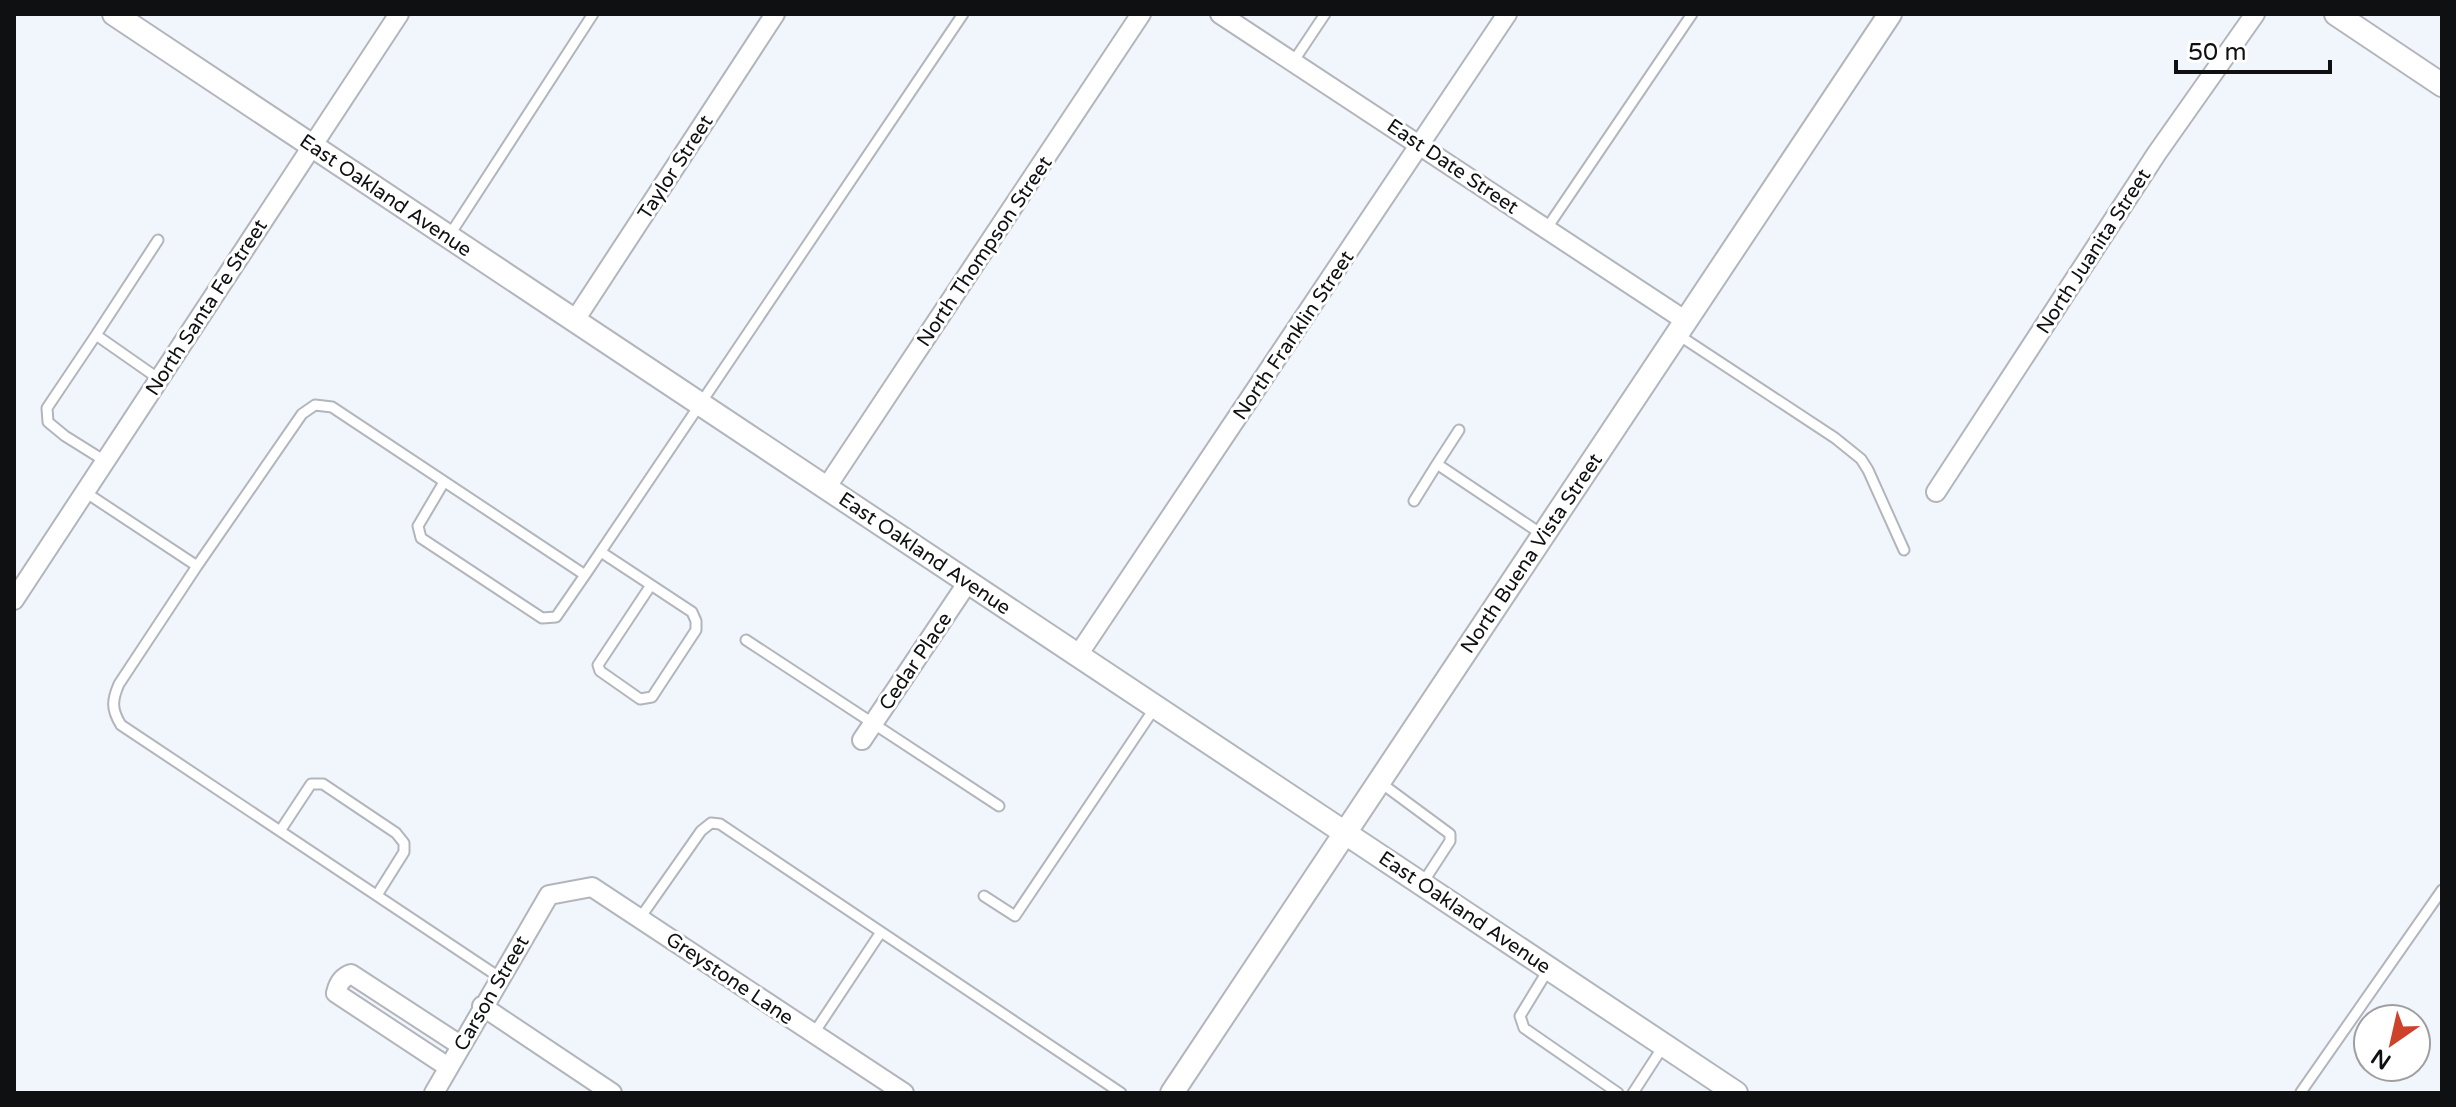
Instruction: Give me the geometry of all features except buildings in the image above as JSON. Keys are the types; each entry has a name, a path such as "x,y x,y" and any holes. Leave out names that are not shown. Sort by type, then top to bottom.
{"street":[{"name":"East Oakland Avenue","path":"114,14 1736,1093"},
{"name":"North Santa Fe Street","path":"14,600 398,14"},
{"name":"Taylor Street","path":"575,320 775,14"},
{"name":"North Thompson Street","path":"826,488 1141,14"},
{"name":"East Date Street","path":"1220,14 1547,228 1681,328"},
{"name":"North Franklin Street","path":"1078,655 1507,14"},
{"name":"North Buena Vista Street","path":"1172,1093 1890,14"},
{"name":"North Juanita Street","path":"1936,492 2157,153 2255,14"},
{"path":"2336,14 2442,85"},
{"name":"Cedar Place","path":"862,740 968,582"},
{"name":"Greystone Lane","path":"549,895 592,887 904,1093"},
{"name":"Carson Street","path":"434,1093 549,895"},
{"path":"448,1067 336,993 338,985 351,974 460,1045"},
{"path":"482,1006 612,1093"}],"lane":[{"path":"449,236 593,14"},
{"path":"444,482 418,526 421,538 542,618 556,617 963,14"},
{"path":"1293,62 1325,14"},
{"path":"1547,228 1692,14"},
{"path":"105,461 48,422 47,408 158,240"},
{"path":"1681,328 1861,459 1904,550"},
{"path":"96,335 159,379"},
{"path":"499,977 121,725 114,715 112,700 119,684 197,566 302,414 315,405 332,407 585,575"},
{"path":"1414,501 1459,430"},
{"path":"1437,464 1543,535"},
{"path":"85,492 197,566"},
{"path":"601,552 692,612 696,621 696,630 652,697 640,699 600,671 598,665 651,585"},
{"path":"746,640 999,806"},
{"path":"984,896 1015,916 1156,706"},
{"path":"1379,782 1450,834 1450,841 1422,884"},
{"path":"280,831 311,784 323,784 396,833 404,843 404,852 377,895"},
{"path":"640,918 701,831 711,823 720,824 1121,1093"},
{"path":"2301,1092 2442,890"},
{"path":"814,1033 881,932"},
{"path":"1549,968 1520,1016 1524,1028 1618,1093"},
{"path":"1633,1093 1664,1045"}]}
